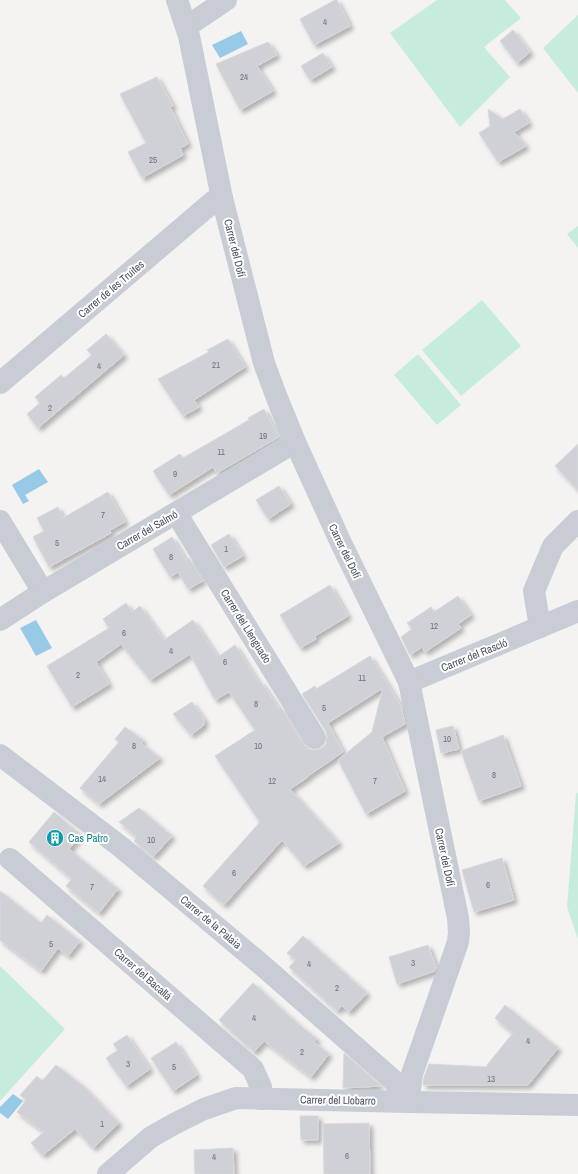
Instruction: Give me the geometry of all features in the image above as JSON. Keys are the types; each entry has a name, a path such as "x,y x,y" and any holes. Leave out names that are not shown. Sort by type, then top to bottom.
{"street":[{"name":"Carrer del Dofí","path":"177,0 186,24 222,198 264,363 295,442 341,543 409,682 458,918 459,932 458,942 412,1074 410,1102"},
{"path":"186,24 195,21 226,0"},
{"name":"Carrer de les Truites","path":"0,383 214,201 222,198"},
{"name":"Carrer del Salmó","path":"0,620 43,592 295,442"},
{"name":"Carrer del Llenguado","path":"176,513 315,738"},
{"path":"0,521 43,592"},
{"path":"540,627 534,591 553,546 578,521"},
{"name":"Carrer del Rascló","path":"409,682 578,611"},
{"name":"Carrer de la Palaia","path":"0,755 121,847 264,966 393,1080 410,1102"},
{"name":"Carrer del Bacallá","path":"10,859 253,1069 261,1087 261,1099"},
{"name":"Carrer del Llobarro","path":"112,1170 151,1138 174,1124 204,1109 236,1098 578,1105"}],"green space":[{"path":"437,0 505,0 521,18 484,47 510,77 460,127 390,33"},
{"path":"578,15 578,93 543,48"},
{"path":"578,226 578,248 567,234"},
{"path":"482,300 521,346 461,396 422,350"},
{"path":"418,354 461,405 437,425 394,375"},
{"path":"578,792 578,939 567,907 576,794"},
{"path":"0,966 65,1029 0,1101"}],"water":[{"path":"241,31 248,44 220,58 212,45"},
{"path":"39,469 48,482 25,495 29,501 23,504 12,485"},
{"path":"36,620 52,648 36,656 20,628"},
{"path":"13,1094 23,1101 8,1119 0,1113 0,1107"}],"building":[{"path":"337,0 350,26 314,45 300,19"},
{"path":"513,30 530,52 517,63 500,41"},
{"path":"268,42 277,55 257,66 273,91 240,110 216,64"},
{"path":"323,53 332,67 310,80 301,66"},
{"path":"157,77 173,106 170,107 188,144 180,148 183,155 142,178 128,152 146,143 120,94"},
{"path":"488,109 503,119 520,109 529,123 514,132 526,146 498,162 479,133 490,126"},
{"path":"106,334 124,355 38,428 27,414 40,403 35,397 61,375 64,378 92,355 87,350"},
{"path":"228,339 245,367 194,400 199,407 183,416 158,379 209,352 207,350"},
{"path":"264,409 279,437 217,473 213,467 169,495 153,471 180,454 183,458 249,420 248,418"},
{"path":"578,444 578,490 555,466"},
{"path":"279,486 291,504 268,519 256,500"},
{"path":"108,492 125,522 110,530 111,533 49,567 33,537 44,531 37,518 58,507 63,518"},
{"path":"229,534 243,556 224,567 211,545"},
{"path":"172,537 186,560 189,558 203,581 188,589 178,572 170,577 153,549"},
{"path":"330,585 348,616 315,636 316,639 300,648 280,615"},
{"path":"458,596 471,615 458,624 461,628 425,652 422,647 410,655 401,637 412,629 407,623 431,607 434,612"},
{"path":"126,603 132,612 140,606 164,640 193,620 218,657 235,645 259,683 261,682 279,709 281,707 304,745 309,749 315,750 322,748 326,744 327,737 326,731 302,694 315,686 316,689 370,656 401,706 405,724 382,737 405,791 366,814 338,760 372,732 383,688 328,723 343,752 290,789 339,843 304,866 282,840 224,905 203,886 260,822 215,756 255,730 229,692 215,700 190,654 150,680 121,644 96,662 109,684 72,707 47,666 109,628 103,619"},
{"path":"192,702 204,719 204,725 191,735 173,714"},
{"path":"453,726 459,749 441,753 436,730"},
{"path":"125,727 143,740 141,743 160,758 99,804 80,788 119,742 115,739"},
{"path":"503,735 521,786 479,801 461,751"},
{"path":"139,808 172,836 153,857 134,841 137,837 119,822"},
{"path":"54,812 81,835 69,849 118,889 99,913 66,886 72,879 29,842"},
{"path":"502,858 514,900 474,912 462,870"},
{"path":"0,891 41,923 47,915 80,941 68,956 58,948 41,971 0,940"},
{"path":"303,936 367,993 349,1012 342,1006 337,1011 289,967 296,960 287,953"},
{"path":"428,945 436,967 435,971 397,984 389,957"},
{"path":"253,983 317,1039 314,1042 329,1054 311,1077 264,1041 254,1052 219,1020"},
{"path":"505,1005 558,1048 528,1085 423,1085 424,1077 429,1064 487,1067 487,1065 513,1033 495,1018"},
{"path":"127,1035 150,1069 126,1086 106,1058 118,1050 113,1044"},
{"path":"176,1042 197,1075 173,1091 151,1058"},
{"path":"344,1053 381,1086 343,1088"},
{"path":"56,1065 83,1086 119,1123 93,1148 75,1129 43,1155 31,1143 44,1132 17,1112 26,1100 20,1095 37,1076 42,1081"},
{"path":"300,1116 318,1116 318,1140 301,1140"},
{"path":"369,1123 370,1174 324,1174 323,1124"},
{"path":"233,1148 234,1174 195,1174 194,1150"}],"place":[{"name":"Cas Patro","path":"55,838"}]}
